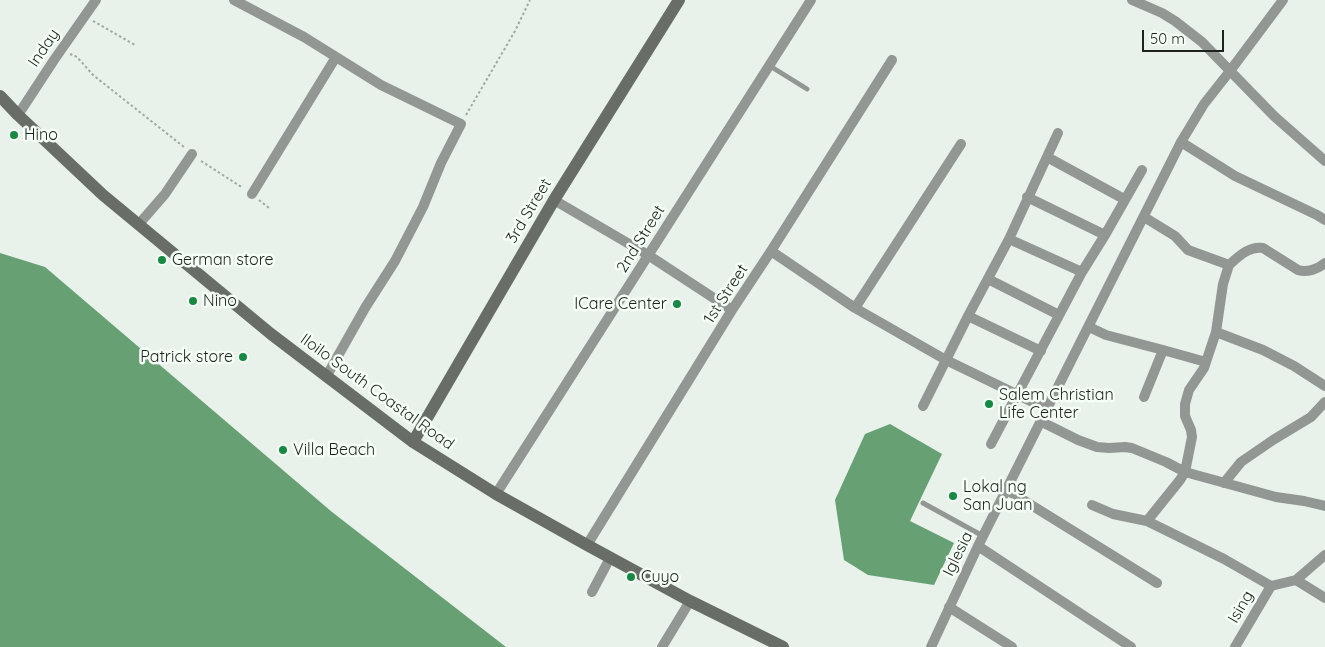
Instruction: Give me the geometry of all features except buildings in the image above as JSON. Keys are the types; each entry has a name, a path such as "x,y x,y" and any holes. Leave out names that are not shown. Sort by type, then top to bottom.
{"street":[{"name":"Inday","path":"18,114 96,0"},
{"path":"234,0 304,37 381,85 461,124 441,163 423,208 395,261 365,308 326,377"},
{"name":"3rd Street","path":"414,442 554,200 679,0"},
{"name":"2nd Street","path":"496,494 811,0"},
{"path":"1132,0 1162,13 1202,42 1274,116 1325,160"},
{"name":"Iglesia","path":"931,647 980,541 1181,142 1204,104 1283,0"},
{"path":"252,194 336,57"},
{"name":"1st Street","path":"587,546 732,310 771,252 892,60"},
{"name":"Iloilo South Coastal Road","path":"0,96 103,195 271,334 414,442 496,494 587,546 690,601 783,647"},
{"path":"922,406 1009,239 1058,133"},
{"path":"1181,142 1235,176 1325,220"},
{"path":"854,308 961,144"},
{"path":"139,224 165,194 192,154"},
{"path":"1046,157 1124,199"},
{"path":"991,444 1082,272 1142,170"},
{"path":"1028,197 1105,234"},
{"path":"554,200 648,255 732,310"},
{"path":"1144,217 1175,236 1188,250 1229,265"},
{"path":"1009,239 1082,272"},
{"path":"1147,521 1180,480 1184,472 1192,437 1185,416 1185,404 1189,390 1206,362 1216,332 1223,284 1229,265 1250,249 1257,248 1263,248 1303,272 1322,266 1325,263"},
{"path":"771,252 854,308 946,360 1047,409"},
{"path":"988,279 1059,315"},
{"path":"968,316 1041,351"},
{"path":"1089,327 1106,335 1206,362"},
{"path":"1216,332 1263,350 1294,366 1325,386"},
{"path":"1144,397 1163,350"},
{"path":"1224,483 1241,462 1311,417 1325,402"},
{"path":"1040,422 1097,447 1132,448 1166,462 1184,472 1276,497 1325,506"},
{"path":"1007,490 1157,583"},
{"path":"1092,505 1112,514 1147,521 1230,562 1271,586"},
{"path":"980,541 1131,647"},
{"name":"Ising","path":"1235,647 1271,586 1296,580 1325,554"},
{"path":"592,592 610,558"},
{"path":"1296,580 1325,598"},
{"path":"662,647 690,601"},
{"path":"949,607 1012,647"}],"lane":[{"path":"769,65 807,89"},
{"path":"923,503 980,541"}],"path":[{"path":"461,124 515,31 530,0"},
{"path":"84,17 135,45"},
{"path":"60,51 78,57 93,76 201,161 252,194 269,208"}],"shaded area":[{"path":"0,253 45,267 332,512 506,647 0,647"},
{"path":"890,424 942,454 910,521 954,543 934,585 868,575 844,560 835,500 865,434"}],"place":[{"name":"Hino","path":"14,135"},
{"name":"German store","path":"162,260"},
{"name":"Nino","path":"193,301"},
{"name":"ICare Center","path":"677,304"},
{"name":"Patrick store","path":"243,357"},
{"name":"Salem Christian Life Center","path":"989,404"},
{"name":"Villa Beach","path":"283,450"},
{"name":"Lokal ng San Juan","path":"953,496"},
{"name":"Cuyo","path":"631,577"}]}
